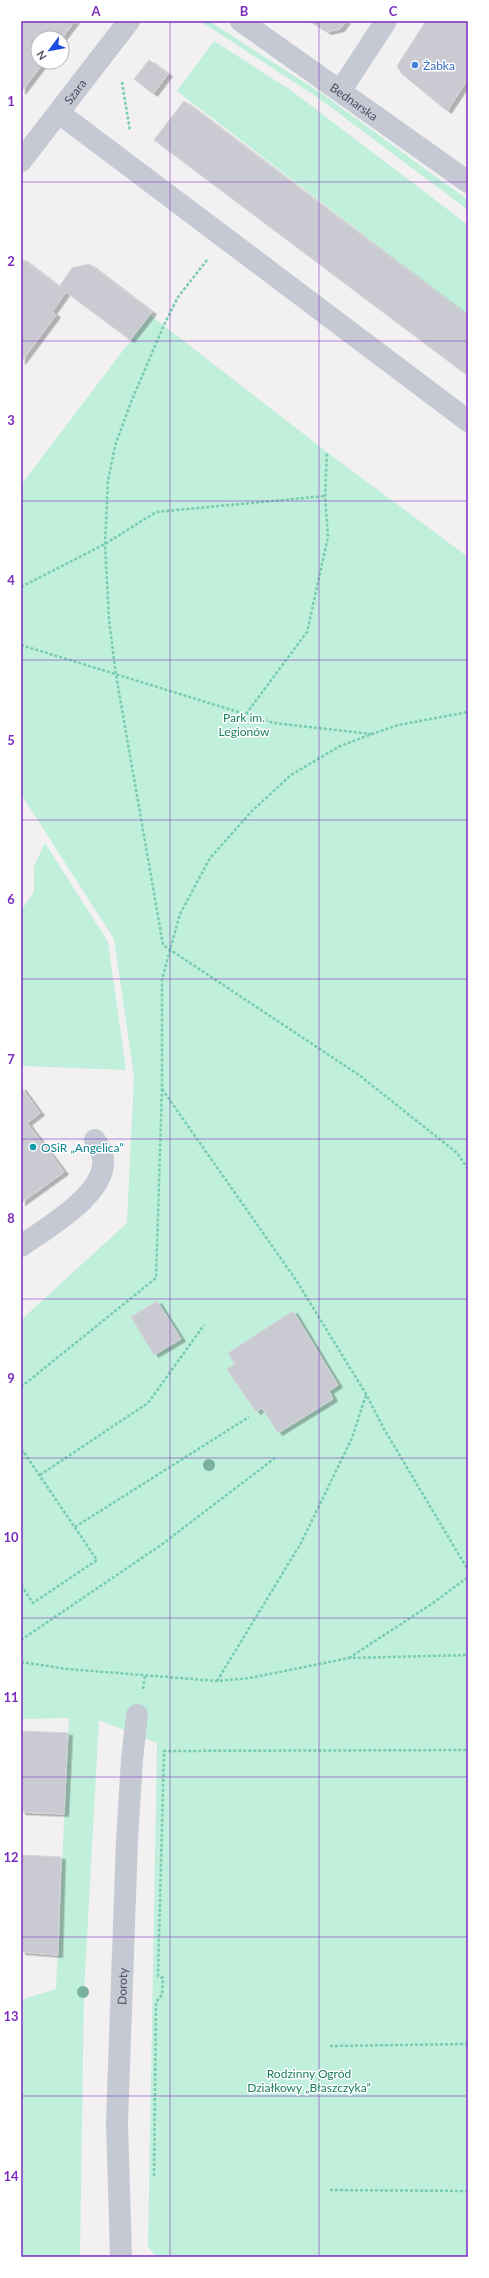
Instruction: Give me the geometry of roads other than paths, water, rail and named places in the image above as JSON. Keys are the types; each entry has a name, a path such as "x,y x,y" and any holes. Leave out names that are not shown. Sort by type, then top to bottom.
{"street":[{"name":"Szara","path":"21,161 129,21"},
{"name":"Bednarska","path":"241,21 341,90 468,182"},
{"path":"341,90 386,21"},
{"path":"59,113 468,420"},
{"path":"21,1246 67,1213 96,1187 102,1170 102,1155 95,1140"},
{"name":"Doroty","path":"121,2257 117,2122 128,1832 132,1759 137,1715"}],"place":[{"name":"Żabka","path":"415,65"},
{"name":"OSiR „Angelica”","path":"33,1147"}],"park label":[{"name":"Park im. Legionów","path":"244,724"},
{"name":"Rodzinny Ogród Działkowy „Błaszczyka”","path":"309,2080"}]}
